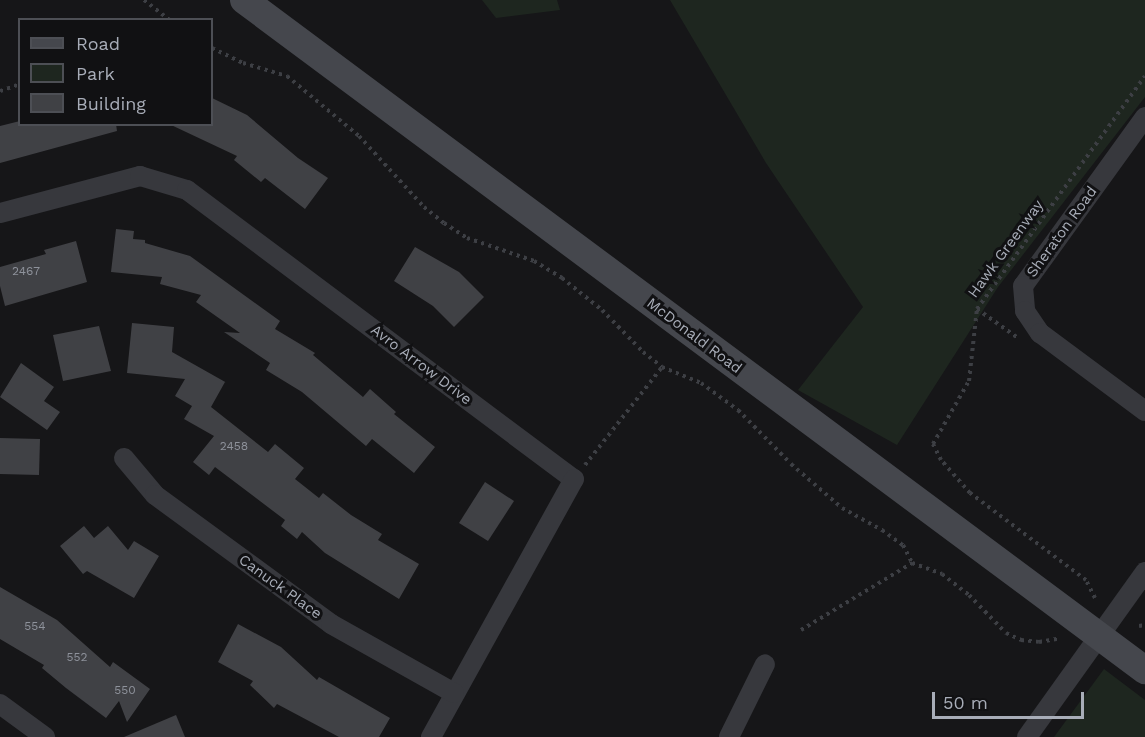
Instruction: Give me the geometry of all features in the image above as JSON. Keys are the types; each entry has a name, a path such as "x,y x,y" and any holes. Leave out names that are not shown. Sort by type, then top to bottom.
{"street":[{"name":"McDonald Road","path":"244,0 1145,670"},
{"name":"Sheraton Road","path":"1145,117 1023,285 1025,311 1040,333 1145,411"},
{"name":"Avro Arrow Drive","path":"0,213 140,176 187,190 574,479"},
{"name":"Canuck Place","path":"124,458 155,495 331,624 454,693"},
{"path":"431,737 574,479"},
{"path":"1027,737 1145,572"},
{"path":"729,737 765,664"},
{"path":"0,704 45,737"}],"path":[{"path":"144,0 167,18"},
{"path":"213,48 243,63 287,76 359,136 424,207 444,223 467,238 534,261 562,278 602,310 643,352 662,367 701,383 738,410 791,464 842,508 882,530 903,545 912,563 942,574 969,595 1006,633 1021,640 1039,642 1061,638"},
{"name":"Hawk Greenway","path":"1095,598 1086,580 970,493 947,469 933,444 969,381 977,309 1145,76"},
{"path":"0,91 18,85"},
{"path":"977,309 1023,342"},
{"path":"574,479 662,367"},
{"path":"801,630 912,563"},
{"path":"1139,626 1145,625"}],"green space":[{"path":"482,0 557,0 560,10 496,18"},
{"path":"670,0 1145,0 1145,97 998,287 897,445 798,390 863,307 766,163"},
{"path":"1104,669 1145,700 1145,737 1054,737"}],"building":[{"path":"213,98 247,115 298,158 328,178 305,209 265,178 261,182 234,160 237,156 173,126 213,126"},
{"path":"18,122 18,126 116,126 117,131 0,163 0,126"},
{"path":"116,229 134,231 133,239 145,240 145,243 190,256 280,321 275,329 315,353 313,355 363,397 370,389 396,412 394,414 435,447 414,473 372,439 366,446 302,392 266,370 270,363 224,332 240,333 196,302 201,295 160,284 162,277 111,272"},
{"path":"76,241 87,282 5,306 0,286 0,267 46,254 44,250"},
{"path":"415,247 459,272 484,297 454,327 433,306 394,281"},
{"path":"132,323 174,327 172,352 227,383 225,382 211,407 268,452 275,444 304,468 295,479 319,498 323,493 351,515 382,534 378,540 419,564 399,599 325,553 302,532 297,539 281,526 285,520 215,467 209,475 193,462 214,436 184,419 192,406 175,396 185,379 127,373"},
{"path":"99,326 111,371 63,381 53,335"},
{"path":"21,363 54,387 44,401 60,412 47,430 0,397"},
{"path":"0,438 40,439 39,475 0,474"},
{"path":"485,482 514,501 488,541 459,523"},
{"path":"84,526 94,538 108,526 128,550 134,541 159,556 134,598 87,571 83,574 60,546"},
{"path":"0,587 57,620 110,667 113,662 150,689 127,722 119,701 106,718 42,668 44,665 0,639"},
{"path":"238,624 281,647 317,680 319,677 390,718 379,737 339,737 277,704 274,708 250,685 253,681 218,662"},
{"path":"176,715 185,737 124,737"}]}
